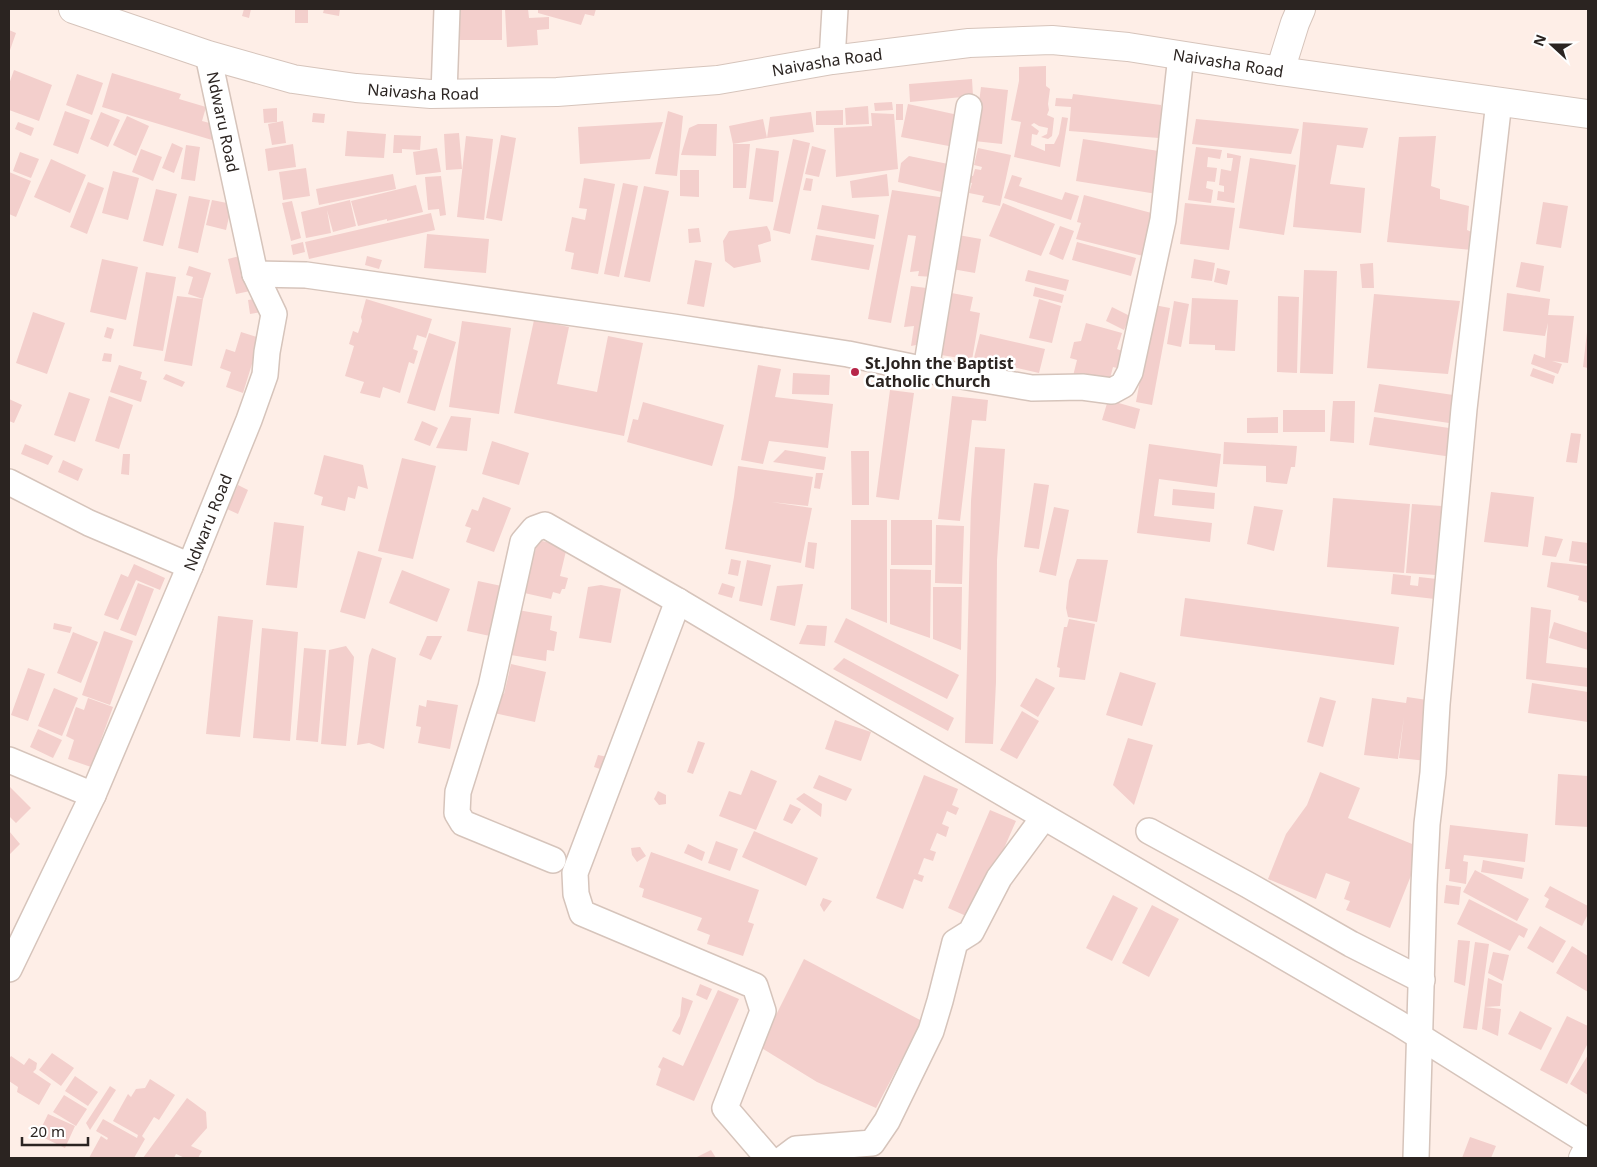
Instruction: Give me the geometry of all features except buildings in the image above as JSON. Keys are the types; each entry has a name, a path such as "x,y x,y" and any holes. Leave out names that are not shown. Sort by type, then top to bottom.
{"main road":[{"name":"Naivasha Road","path":"73,9 208,56 293,79 356,88 444,94 557,92 718,80 832,60 969,42 1052,40 1128,47 1280,71 1588,114"},
{"path":"1280,71 1294,23 1301,9"},
{"path":"1583,1158 1588,1149"}],"street":[{"path":"444,94 448,9"},
{"path":"832,60 835,9"},
{"path":"255,274 306,275 432,292 848,354 926,370 1032,388 1082,387 1112,391 1123,384 1130,372 1163,220 1181,55"},
{"name":"Ndwaru Road","path":"9,969 93,795 250,420 265,375 274,314 255,274 208,56"},
{"path":"1416,1158 1427,824 1464,408 1499,101"},
{"path":"926,370 969,107"},
{"path":"9,482 89,523 190,566"},
{"path":"553,860 463,823 457,813 458,792 490,687 523,542 534,529 545,525 678,601 1419,1036 1588,1142"},
{"path":"678,601 574,873 576,894 582,913 755,986 763,1010 725,1108 768,1158"},
{"path":"9,760 93,795"},
{"path":"784,1158 796,1149 872,1143 887,1121 931,1031 955,942 971,932 999,878 1044,817"},
{"path":"1149,831 1351,944 1422,980"}],"place":[{"name":"St.John the Baptist Catholic Church","path":"855,372"}]}
